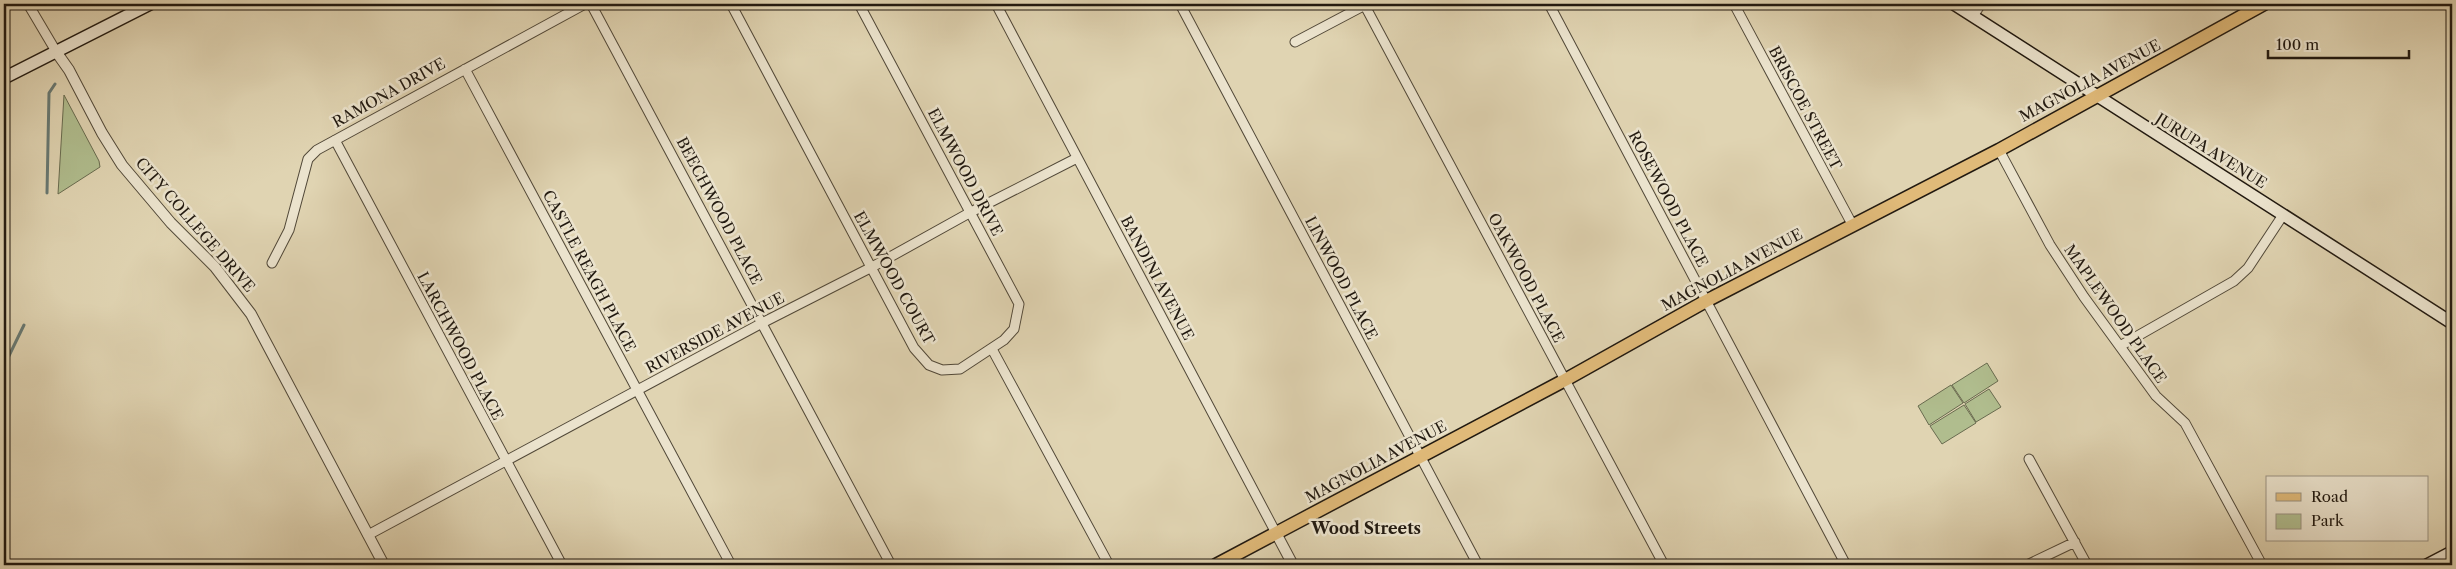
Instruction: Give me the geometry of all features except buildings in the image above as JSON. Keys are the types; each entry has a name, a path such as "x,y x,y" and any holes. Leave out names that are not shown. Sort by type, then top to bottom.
{"main road":[{"path":"4,78 57,53 150,4"},
{"name":"JURUPA AVENUE","path":"1954,4 2096,97 2452,321"},
{"name":"MAGNOLIA AVENUE","path":"1216,565 1565,380 1706,301 1852,224 1999,150 2264,4"},
{"path":"2427,565 2452,552"}],"street":[{"path":"28,4 57,53"},
{"name":"RAMONA DRIVE","path":"272,263 289,230 308,159 317,150 585,4"},
{"name":"BEECHWOOD PLACE","path":"591,4 764,322 891,565"},
{"name":"ELMWOOD COURT","path":"731,4 914,348 929,365 942,370 960,369 992,349"},
{"name":"ELMWOOD DRIVE","path":"860,4 972,212 1019,304 1014,328 1004,340 992,349"},
{"name":"BANDINI AVENUE","path":"996,4 1293,565"},
{"name":"LINWOOD PLACE","path":"1180,4 1478,565"},
{"path":"1296,42 1365,4"},
{"name":"OAKWOOD PLACE","path":"1365,4 1664,565"},
{"name":"ROSEWOOD PLACE","path":"1549,4 1846,565"},
{"name":"BRISCOE STREET","path":"1734,4 1852,224"},
{"path":"1973,16 1981,4"},
{"name":"CITY COLLEGE DRIVE","path":"57,53 69,70 102,133 122,165 171,223 215,267 251,314 368,535"},
{"name":"CASTLE REAGH PLACE","path":"465,69 731,565"},
{"name":"LARCHWOOD PLACE","path":"334,140 562,565"},
{"name":"MAPLEWOOD PLACE","path":"1999,150 2050,244 2084,297 2156,396 2185,423 2262,565"},
{"name":"RIVERSIDE AVENUE","path":"368,535 764,322 1077,158"},
{"path":"2120,346 2234,281 2248,268 2284,215"},
{"path":"992,349 1109,565"},
{"path":"2029,459 2087,565"},
{"path":"368,535 384,565"},
{"path":"2027,565 2075,542"}],"green space":[{"path":"64,95 99,161 100,167 58,194"},
{"path":"1987,363 1998,381 1964,403 1952,385"},
{"path":"1951,385 1963,403 1929,425 1918,406"},
{"path":"1989,389 2001,407 1976,422 1965,404"},
{"path":"1964,405 1976,423 1942,444 1930,426"}],"waterway":[{"path":"47,193 49,93 55,84"},
{"path":"4,366 24,325"}],"district":[{"name":"Wood Streets","path":"1366,528"}]}
